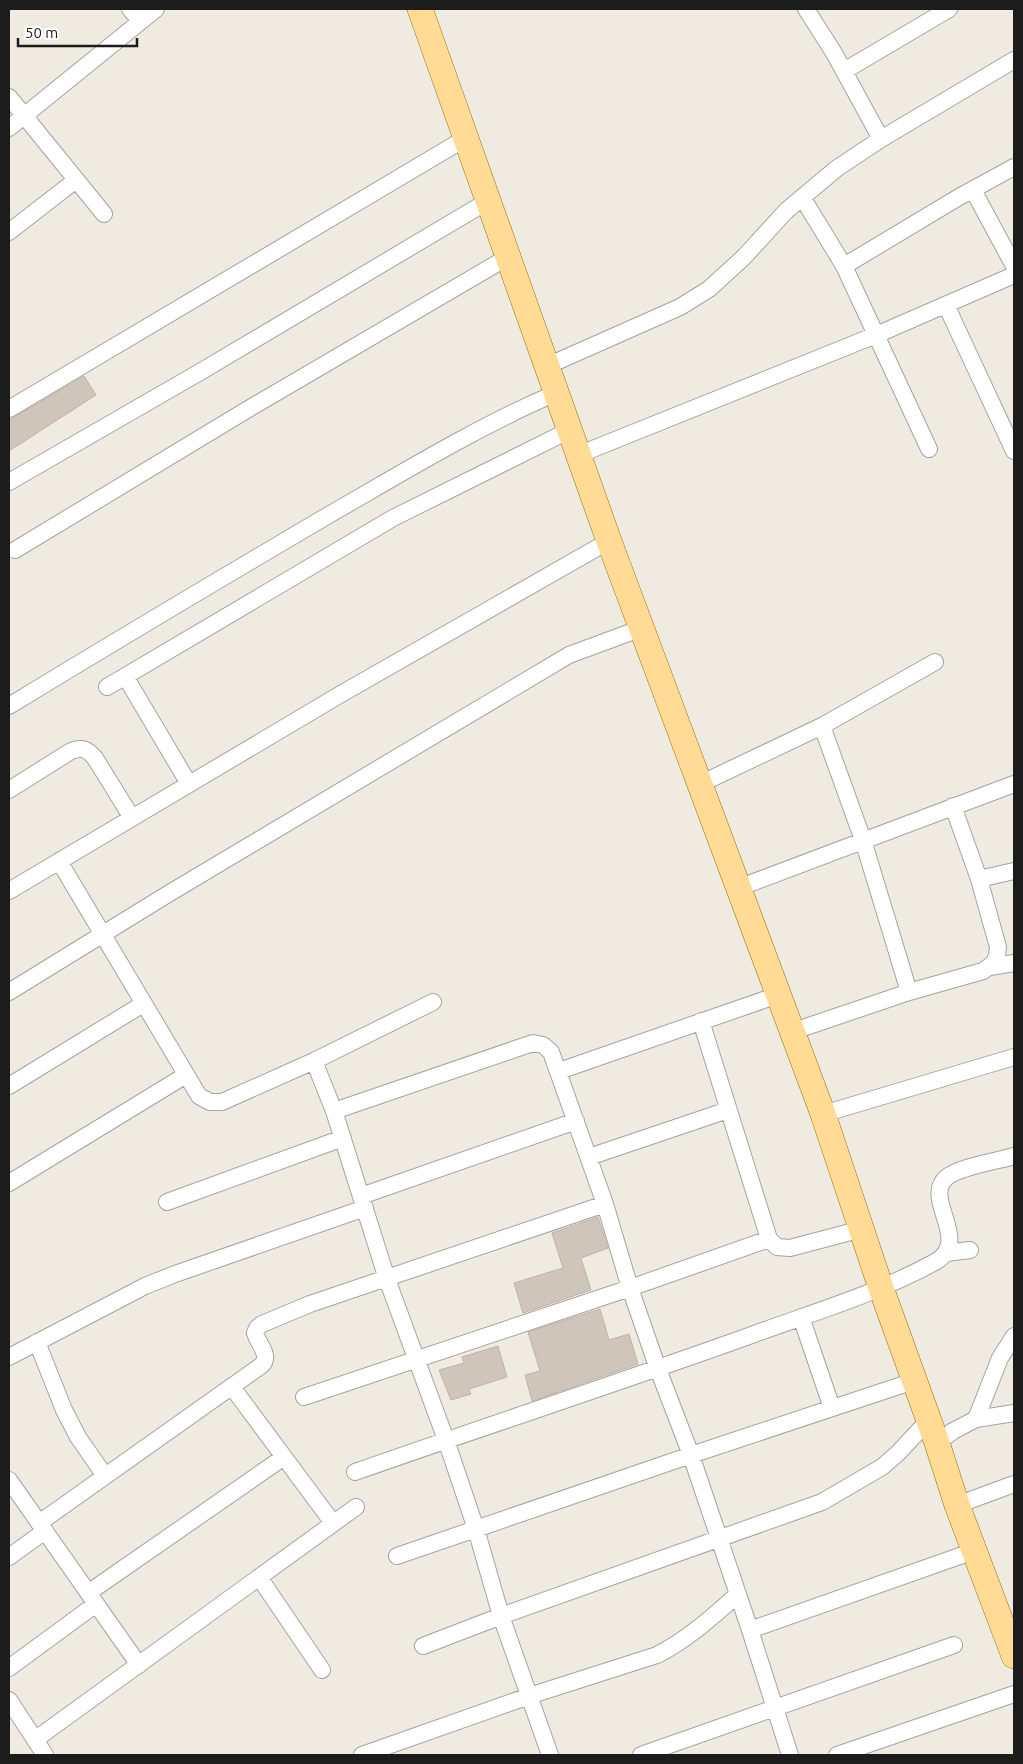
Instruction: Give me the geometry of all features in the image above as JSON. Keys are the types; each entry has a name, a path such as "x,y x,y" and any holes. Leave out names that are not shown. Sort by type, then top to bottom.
{"main road":[{"path":"420,9 609,541 823,1114 956,1505 1014,1656"}],"street":[{"path":"9,128 135,15 156,9"},
{"path":"806,9 844,71 881,139"},
{"path":"844,71 949,9"},
{"path":"547,366 680,307 709,289 744,257 786,211 836,169 881,139 1014,60"},
{"path":"9,97 104,214"},
{"path":"9,409 466,138"},
{"path":"844,266 1014,167"},
{"path":"9,232 76,180"},
{"path":"973,190 1014,266"},
{"path":"802,197 844,266 929,449"},
{"path":"9,482 200,372 488,201"},
{"path":"16,550 250,408 508,257"},
{"path":"578,455 876,335 1014,275"},
{"path":"946,305 1014,451"},
{"path":"9,706 201,590 366,494 500,418 556,393"},
{"path":"107,687 393,518 570,430"},
{"path":"9,891 350,689 609,541"},
{"path":"9,992 336,793 569,655 642,628"},
{"path":"700,784 822,726 935,662"},
{"path":"141,666 142,704"},
{"path":"125,676 190,784"},
{"path":"822,726 863,840 909,992"},
{"path":"9,790 71,751 80,748 88,751 95,758 132,818"},
{"path":"738,888 1014,784"},
{"path":"953,806 979,879 998,947 997,956 990,967"},
{"path":"59,861 186,1076 199,1096 210,1102 222,1102 314,1061 433,1002"},
{"path":"979,879 1014,871"},
{"path":"791,1032 909,992 983,971 990,967 1014,963"},
{"path":"559,1070 778,994"},
{"path":"9,1086 143,1004"},
{"path":"701,1022 769,1239 777,1247 790,1248 862,1229"},
{"path":"334,1112 533,1043 543,1045 551,1052 559,1070 605,1204 630,1288 658,1369 691,1455 790,1755"},
{"path":"823,1114 1014,1057"},
{"path":"314,1061 343,1138 387,1279 446,1440 476,1529 501,1616 550,1755"},
{"path":"9,1182 186,1076"},
{"path":"589,1157 728,1110"},
{"path":"9,1357 152,1283 576,1121"},
{"path":"166,1202 343,1138"},
{"path":"355,1472 658,1369 881,1288 937,1261 946,1253 950,1244 950,1234 940,1199 940,1186 947,1178 957,1172 1014,1156"},
{"path":"9,1557 42,1527 106,1476 266,1361 266,1356 255,1333 256,1328 262,1324 310,1304 605,1204"},
{"path":"304,1397 630,1288 769,1239"},
{"path":"946,1253 970,1250"},
{"path":"802,1317 832,1408"},
{"path":"976,1419 1000,1358 1014,1336"},
{"path":"37,1342 64,1410 78,1438 106,1476"},
{"path":"397,1556 914,1381"},
{"path":"232,1387 333,1523"},
{"path":"423,1646 501,1616 822,1502 882,1467 898,1453 932,1432 962,1425 976,1419 1014,1413"},
{"path":"9,1668 92,1599 284,1457"},
{"path":"9,1480 138,1664"},
{"path":"956,1505 1014,1484"},
{"path":"36,1739 356,1507"},
{"path":"749,1626 974,1551"},
{"path":"259,1577 322,1670"},
{"path":"362,1755 529,1696 658,1655 674,1646 739,1600"},
{"path":"641,1755 954,1645"},
{"path":"837,1755 1014,1694"},
{"path":"11,1707 36,1739 45,1755"}],"building":[{"path":"84,376 96,395 9,451 9,420"},
{"path":"598,1217 608,1248 581,1258 591,1290 523,1313 514,1283 563,1268 552,1233"},
{"path":"600,1309 609,1340 629,1334 638,1364 532,1401 525,1375 540,1371 528,1332"},
{"path":"498,1346 507,1377 469,1389 471,1394 451,1400 439,1370 464,1363 462,1357"}]}
